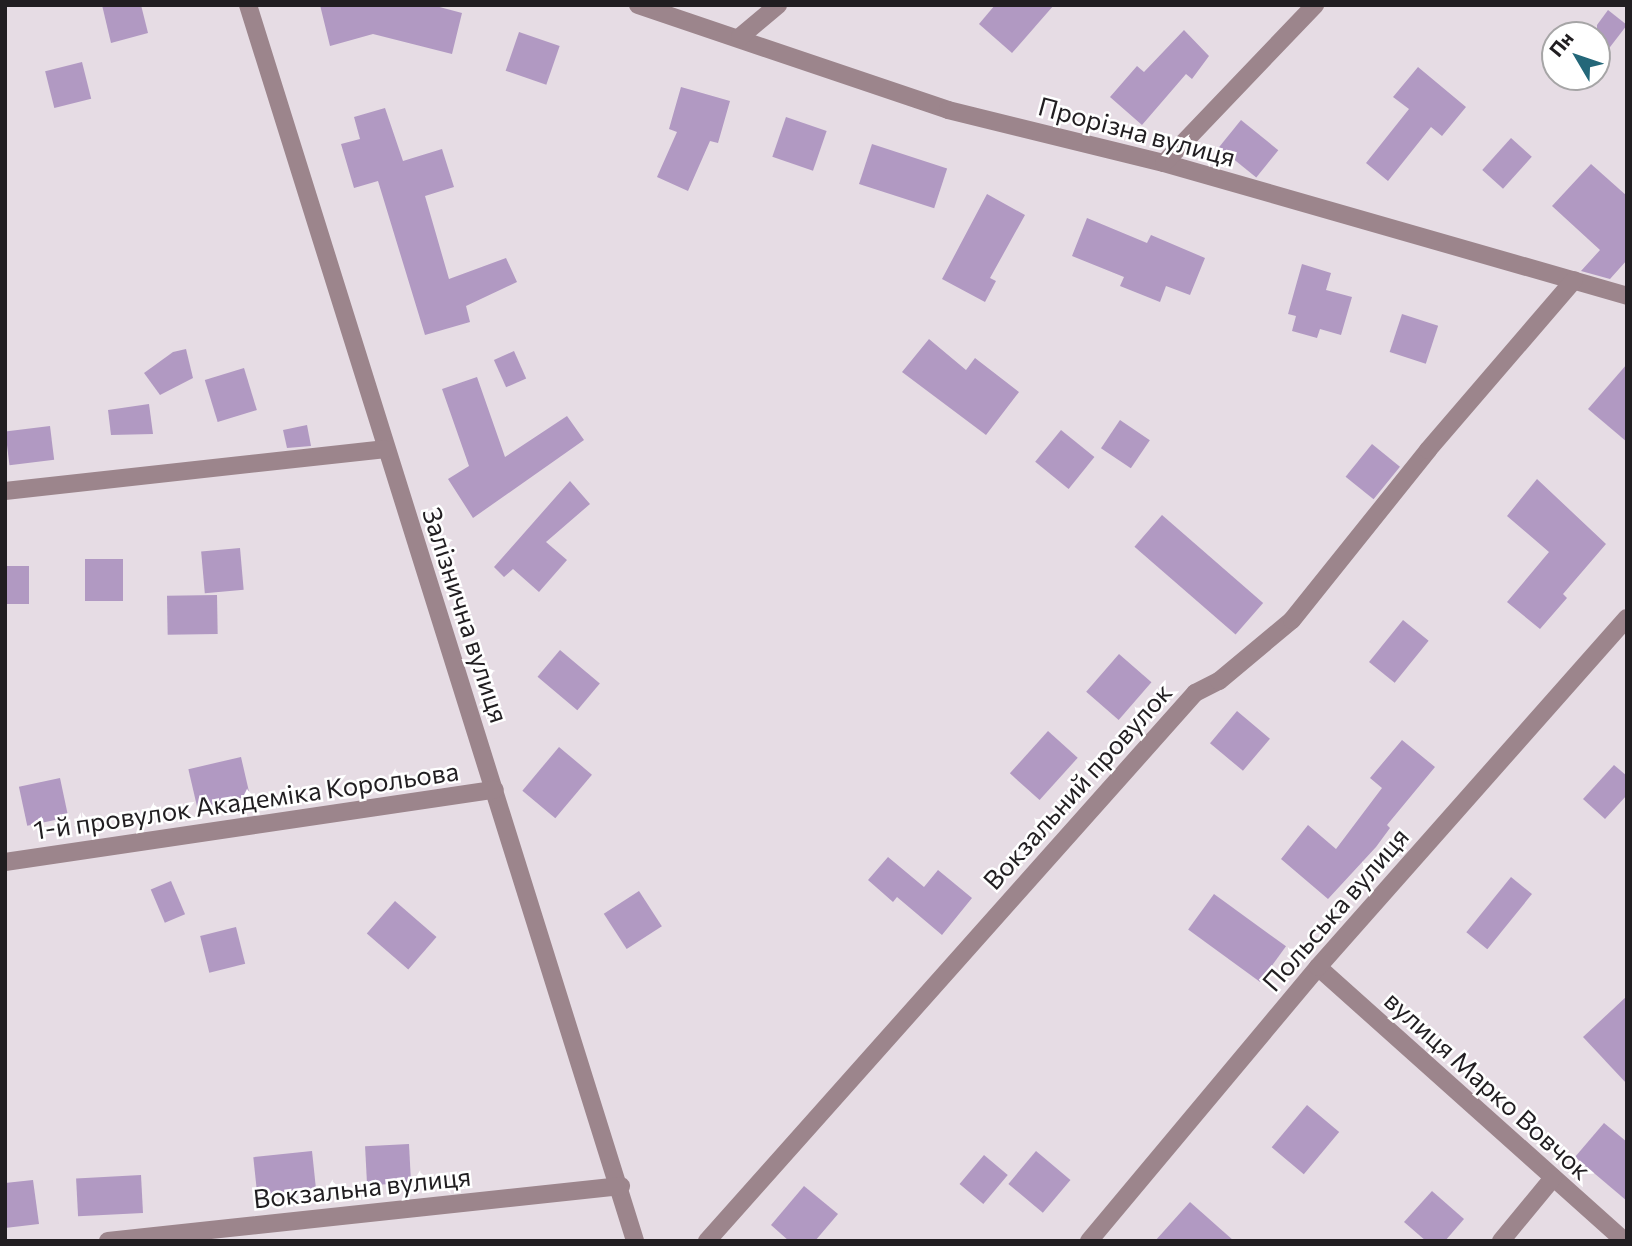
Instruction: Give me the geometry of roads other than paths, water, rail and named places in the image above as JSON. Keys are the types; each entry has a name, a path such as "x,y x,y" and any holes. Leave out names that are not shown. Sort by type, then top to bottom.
{"street":[{"name":"Залізнична вулиця","path":"248,5 384,449 621,1186 635,1241"},
{"name":"Прорізна вулиця","path":"638,5 740,37 948,110 1164,163 1627,296"},
{"path":"740,37 778,5"},
{"path":"1164,163 1315,5"},
{"name":"Вокзальний провулок","path":"707,1241 1195,693 1219,681 1292,620 1428,450 1574,280"},
{"path":"5,491 384,449"},
{"name":"Польська вулиця","path":"1089,1241 1318,967 1627,618"},
{"name":"1-й провулок Академіка Корольова","path":"5,862 495,790"},
{"name":"вулиця Марко Вовчок","path":"1318,967 1624,1241"},
{"path":"1501,1241 1553,1178"},
{"name":"Вокзальна вулиця","path":"108,1241 621,1186"}]}
